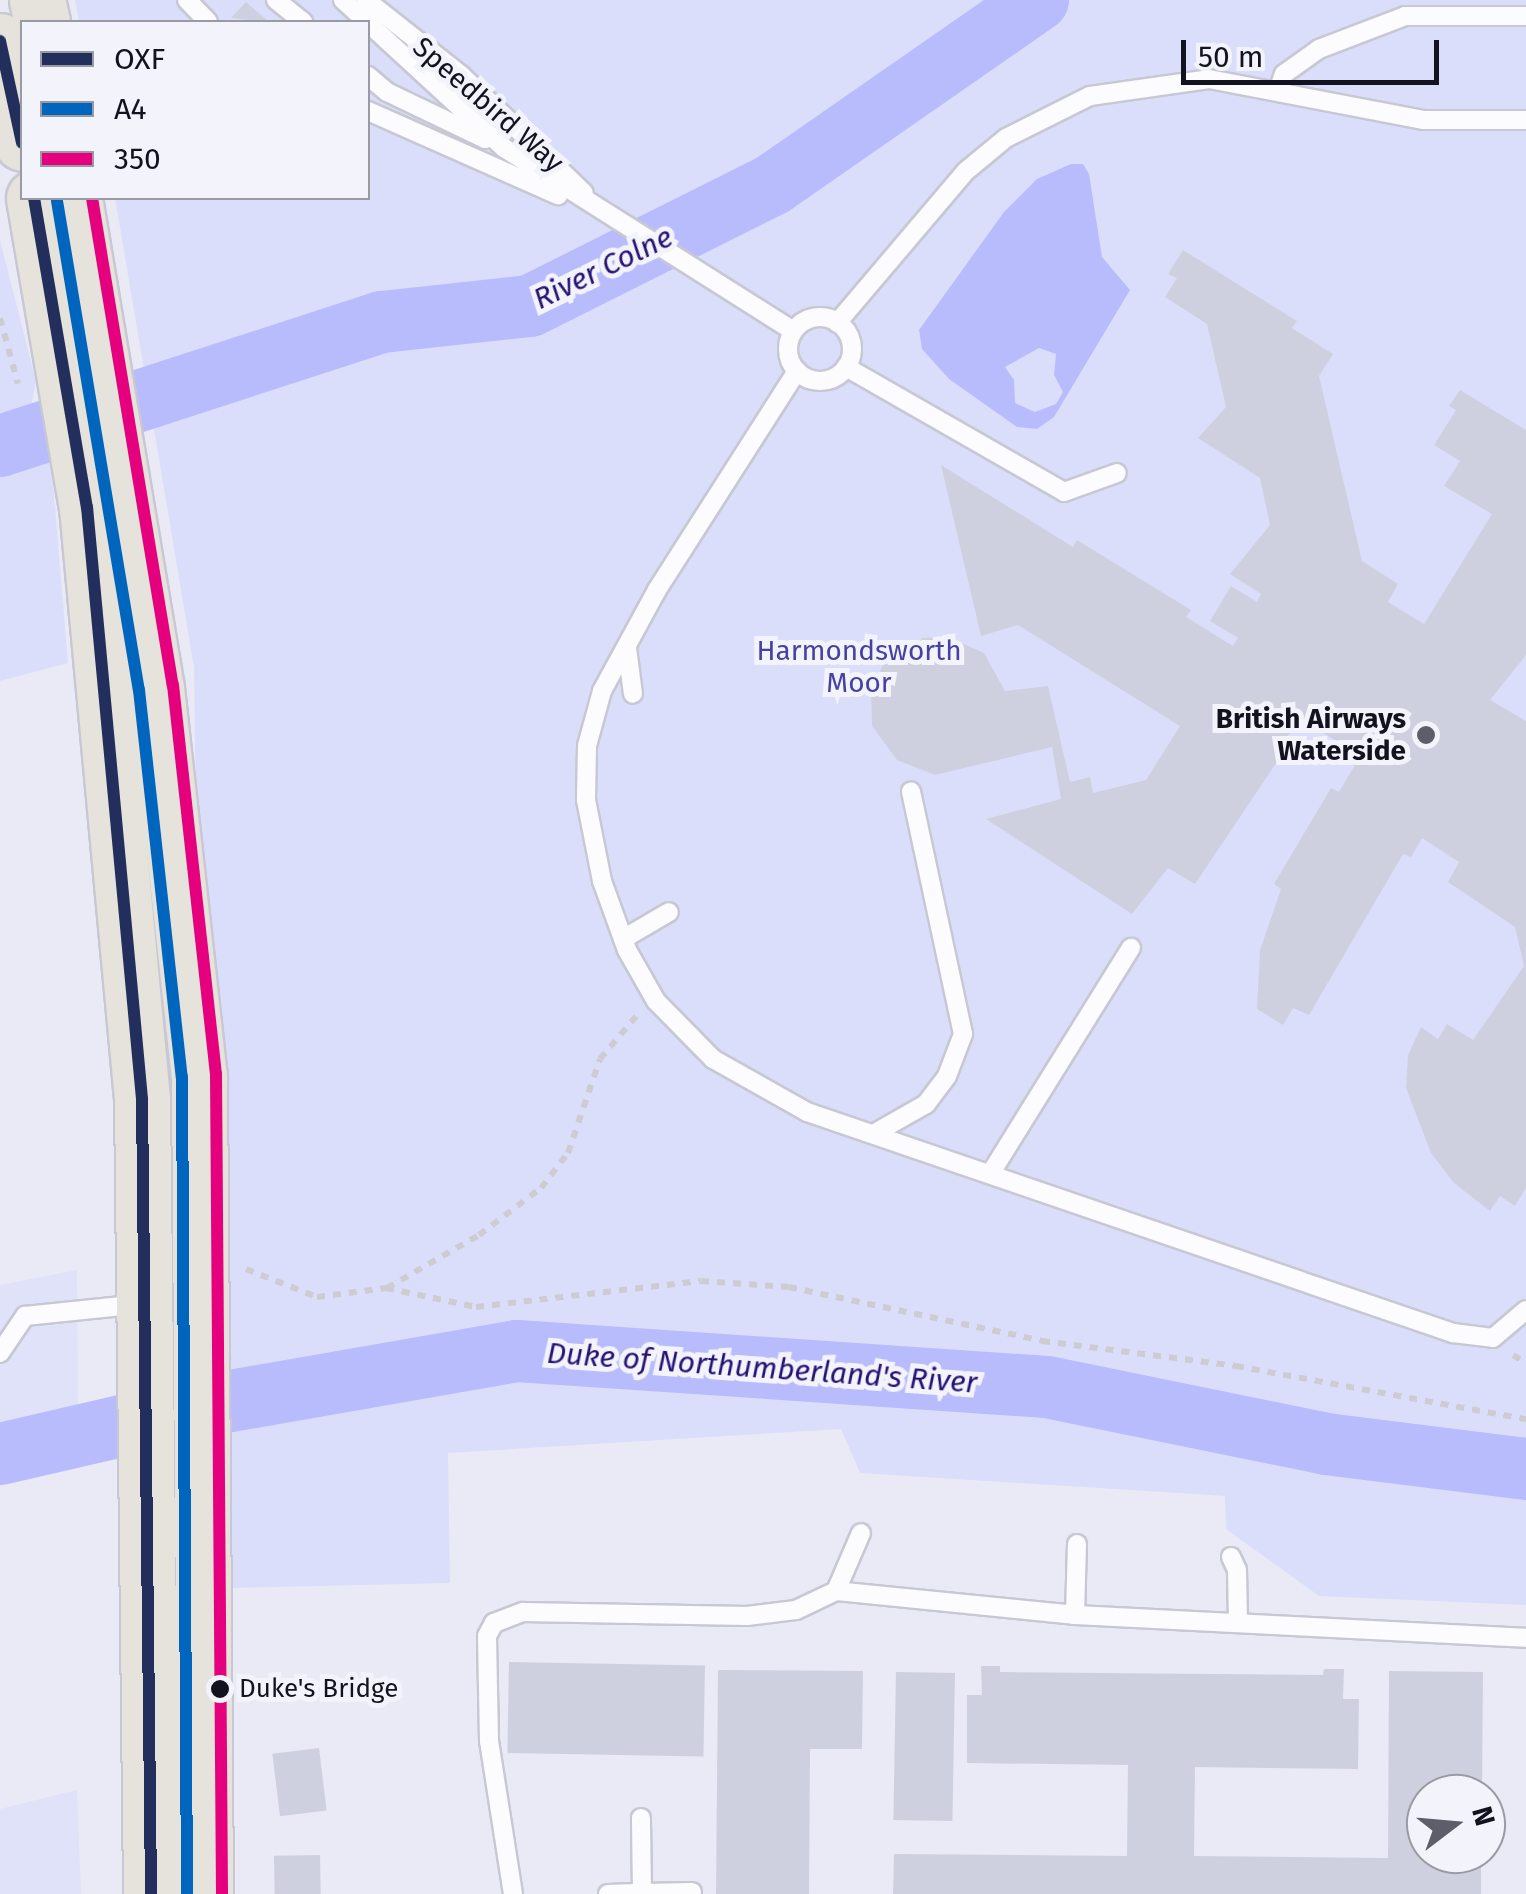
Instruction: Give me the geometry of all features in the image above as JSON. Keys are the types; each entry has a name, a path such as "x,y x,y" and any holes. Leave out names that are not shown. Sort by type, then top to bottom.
{"highway":[{"path":"0,41 20,135"},
{"path":"58,219 106,502 156,688 199,1076 204,1403 204,1894"},
{"path":"106,502 147,1304 150,1894"}],"lane":[{"path":"187,0 206,20"},
{"path":"276,0 301,20"},
{"name":"Speedbird Way","path":"343,0 365,20"},
{"name":"Speedbird Way","path":"366,0 460,76 609,220"},
{"path":"1278,91 1284,74 1319,48 1405,16 1526,16"},
{"name":"Speedbird Way","path":"370,25 504,148 609,220 793,331"},
{"name":"Speedbird Way","path":"370,78 388,92 504,148"},
{"path":"837,323 966,171 1046,114 1136,85 1208,79 1424,120 1526,120"},
{"name":"Speedbird Way","path":"370,112 609,220"},
{"path":"810,318 837,323 851,344 846,367 825,380 797,372 788,352 793,331 810,318"},
{"path":"846,367 1064,492 1117,473"},
{"path":"797,372 626,648 602,691 587,746 592,841 623,939 656,1000 714,1059 807,1112 992,1171 1453,1333 1493,1338 1526,1310"},
{"path":"626,648 633,694"},
{"path":"875,1133 926,1104 948,1076 963,1034 911,792"},
{"path":"623,939 669,912"},
{"path":"992,1171 1132,948"},
{"path":"0,1353 24,1316 147,1304"},
{"path":"513,1894 489,1741 487,1636 494,1622 522,1612 772,1614 820,1604 836,1591 861,1532"},
{"path":"1075,1614 1077,1544"},
{"path":"1231,1557 1237,1570 1238,1623"},
{"path":"836,1591 1075,1614 1526,1638"},
{"path":"641,1818 642,1893"},
{"path":"608,1894 692,1892"}],"path":[{"path":"386,1288 479,1235 541,1188 568,1153 613,1037 656,1000"},
{"path":"238,1254 249,1275 317,1297 386,1288 476,1307 701,1281 789,1287 1042,1341 1236,1366 1526,1419"}],"shaded area":[{"path":"77,1270 78,1408 0,1426 0,1285"},
{"path":"77,1790 81,1894 0,1894 0,1809"}],"green space":[{"name":"Harmondsworth Moor","path":"75,0 1526,0 1526,1469 1326,1444 1047,1387 517,1351 225,1402 204,1380 194,667 115,200 370,200 370,20 79,20"},
{"path":"0,240 36,381 27,426 0,432"},
{"path":"51,459 68,663 0,681 0,470"},
{"path":"518,1362 1045,1399 1326,1457 1526,1481 1526,1605 1319,1596 1226,1529 1225,1496 860,1473 841,1429 448,1453 450,1583 231,1588 228,1408"}],"water":[{"path":"1071,164 1083,164 1089,174 1102,257 1130,290 1054,417 1037,429 1017,427 949,379 922,349 919,330 1004,212 1037,179","holes":["1039,348 1056,354 1054,375 1063,392 1056,404 1035,412 1015,403 1014,380 1005,367"]}],"building":[{"path":"246,2 267,20 250,20 231,18"},
{"name":"British Airways Waterside","path":"1183,250 1297,321 1292,328 1333,354 1319,376 1362,561 1398,584 1388,602 1424,624 1492,514 1444,486 1460,461 1434,445 1456,410 1449,406 1460,390 1526,430 1526,655 1490,700 1526,721 1526,1188 1515,1206 1500,1196 1490,1211 1454,1183 1431,1153 1406,1088 1408,1055 1421,1027 1438,1039 1447,1024 1473,1040 1524,966 1515,927 1448,882 1459,862 1422,838 1411,857 1403,854 1309,1015 1293,1008 1283,1025 1257,1009 1260,950 1281,889 1274,884 1331,788 1339,792 1361,755 1299,719 1282,744 1287,747 1195,884 1168,868 1132,914 986,819 1061,799 1052,747 935,775 897,760 872,726 871,689 884,663 913,641 920,660 927,657 921,638 948,637 984,653 1005,691 1048,686 1070,782 1090,777 1093,793 1146,780 1180,726 1018,625 981,636 941,465 1073,547 1077,540 1191,610 1186,617 1233,646 1238,638 1210,621 1231,586 1257,602 1261,594 1230,574 1270,525 1260,478 1198,438 1226,407 1207,324 1165,297 1177,278 1168,274"},
{"path":"509,1662 705,1665 703,1756 507,1753"},
{"path":"981,1666 1000,1666 1000,1672 1323,1675 1324,1669 1344,1669 1343,1699 1359,1699 1358,1769 1195,1767 1194,1856 1388,1858 1389,1671 1483,1672 1482,1774 1406,1774 1406,1874 1481,1874 1481,1894 893,1894 894,1854 1127,1856 1128,1765 967,1763 967,1695 982,1695"},
{"path":"718,1670 863,1671 862,1749 810,1749 809,1894 716,1894"},
{"path":"896,1672 955,1673 952,1821 893,1820"},
{"path":"319,1748 327,1811 280,1816 272,1754"},
{"path":"320,1855 321,1894 275,1894 274,1856"}],"waterway":[{"name":"River Colne","path":"0,446 382,322 530,306 772,185 1038,0"},
{"name":"Duke of Northumberland's River","path":"0,1454 225,1402 517,1351 1047,1387 1326,1444 1526,1469"}],"transit line":[{"name":"OXF","path":"0,41 20,134"},
{"name":"OXF","path":"34,200 87,507 142,1099 151,1894"},
{"name":"350","path":"92,200 173,685 216,1074 222,1894"},
{"name":"A4","path":"57,201 139,690 182,1077 187,1894"}],"place":[{"name":"British Airways Waterside","path":"1426,735"},
{"name":"Duke's Bridge","path":"220,1689"}]}
